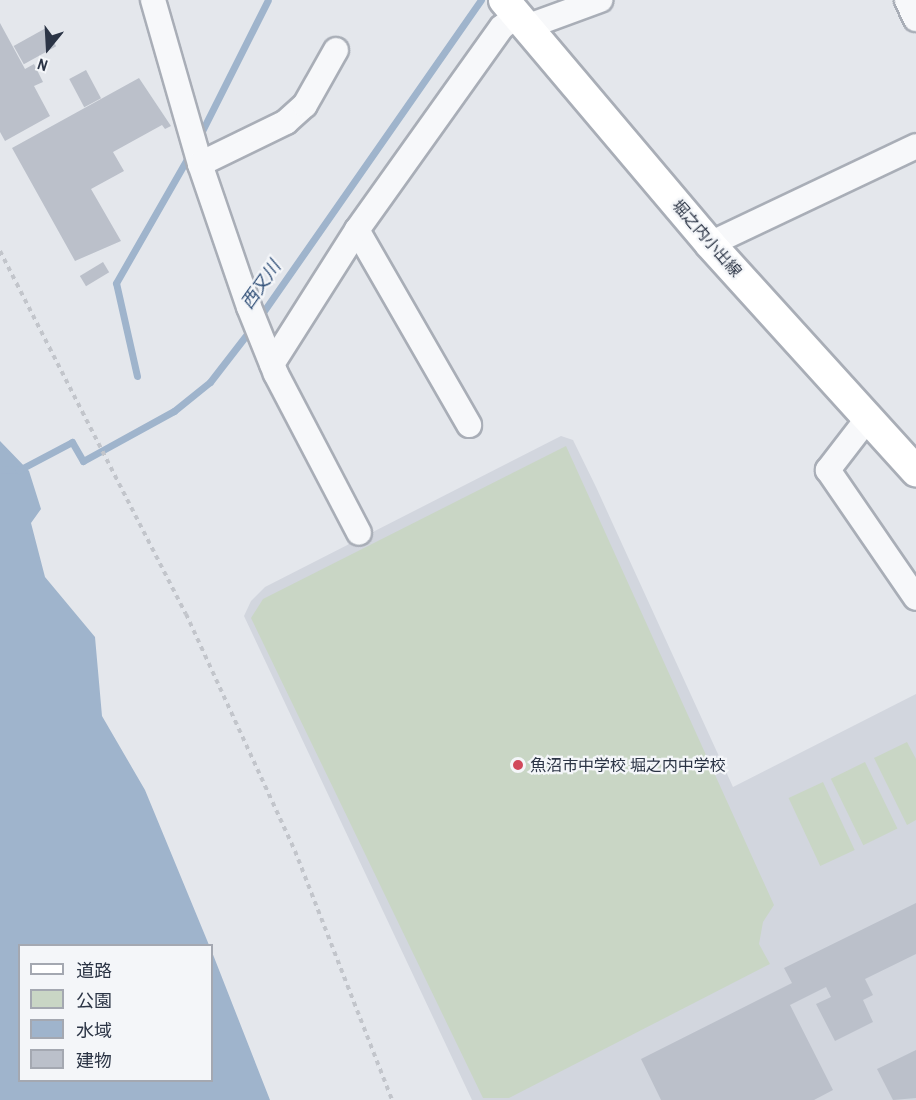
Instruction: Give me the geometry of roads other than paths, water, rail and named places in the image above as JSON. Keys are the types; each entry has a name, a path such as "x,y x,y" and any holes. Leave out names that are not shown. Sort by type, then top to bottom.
{"main road":[{"name":"堀之内小出線","path":"515,11 710,244 916,471"}],"street":[{"path":"153,0 199,161 249,307 270,358 359,533"},
{"path":"270,358 357,230 515,11 600,0"},
{"path":"907,0 916,19"},
{"path":"199,161 286,122 304,105 336,50"},
{"path":"710,244 916,146"},
{"path":"357,230 469,425"},
{"path":"868,418 828,470 916,598"}],"water":[{"path":"0,441 29,471 41,509 31,523 45,577 95,637 102,716 145,790 209,944 18,944 18,1082 213,1082 213,955 270,1100 0,1100"}],"waterway":[{"path":"199,137 268,0"},
{"name":"西又川","path":"259,318 481,0"},
{"path":"137,376 116,283 191,152"},
{"name":"西又川","path":"0,469 19,470 72,442 83,461 174,411 210,382 251,329"}],"place":[{"name":"魚沼市中学校 堀之内中学校","path":"518,765"}]}
